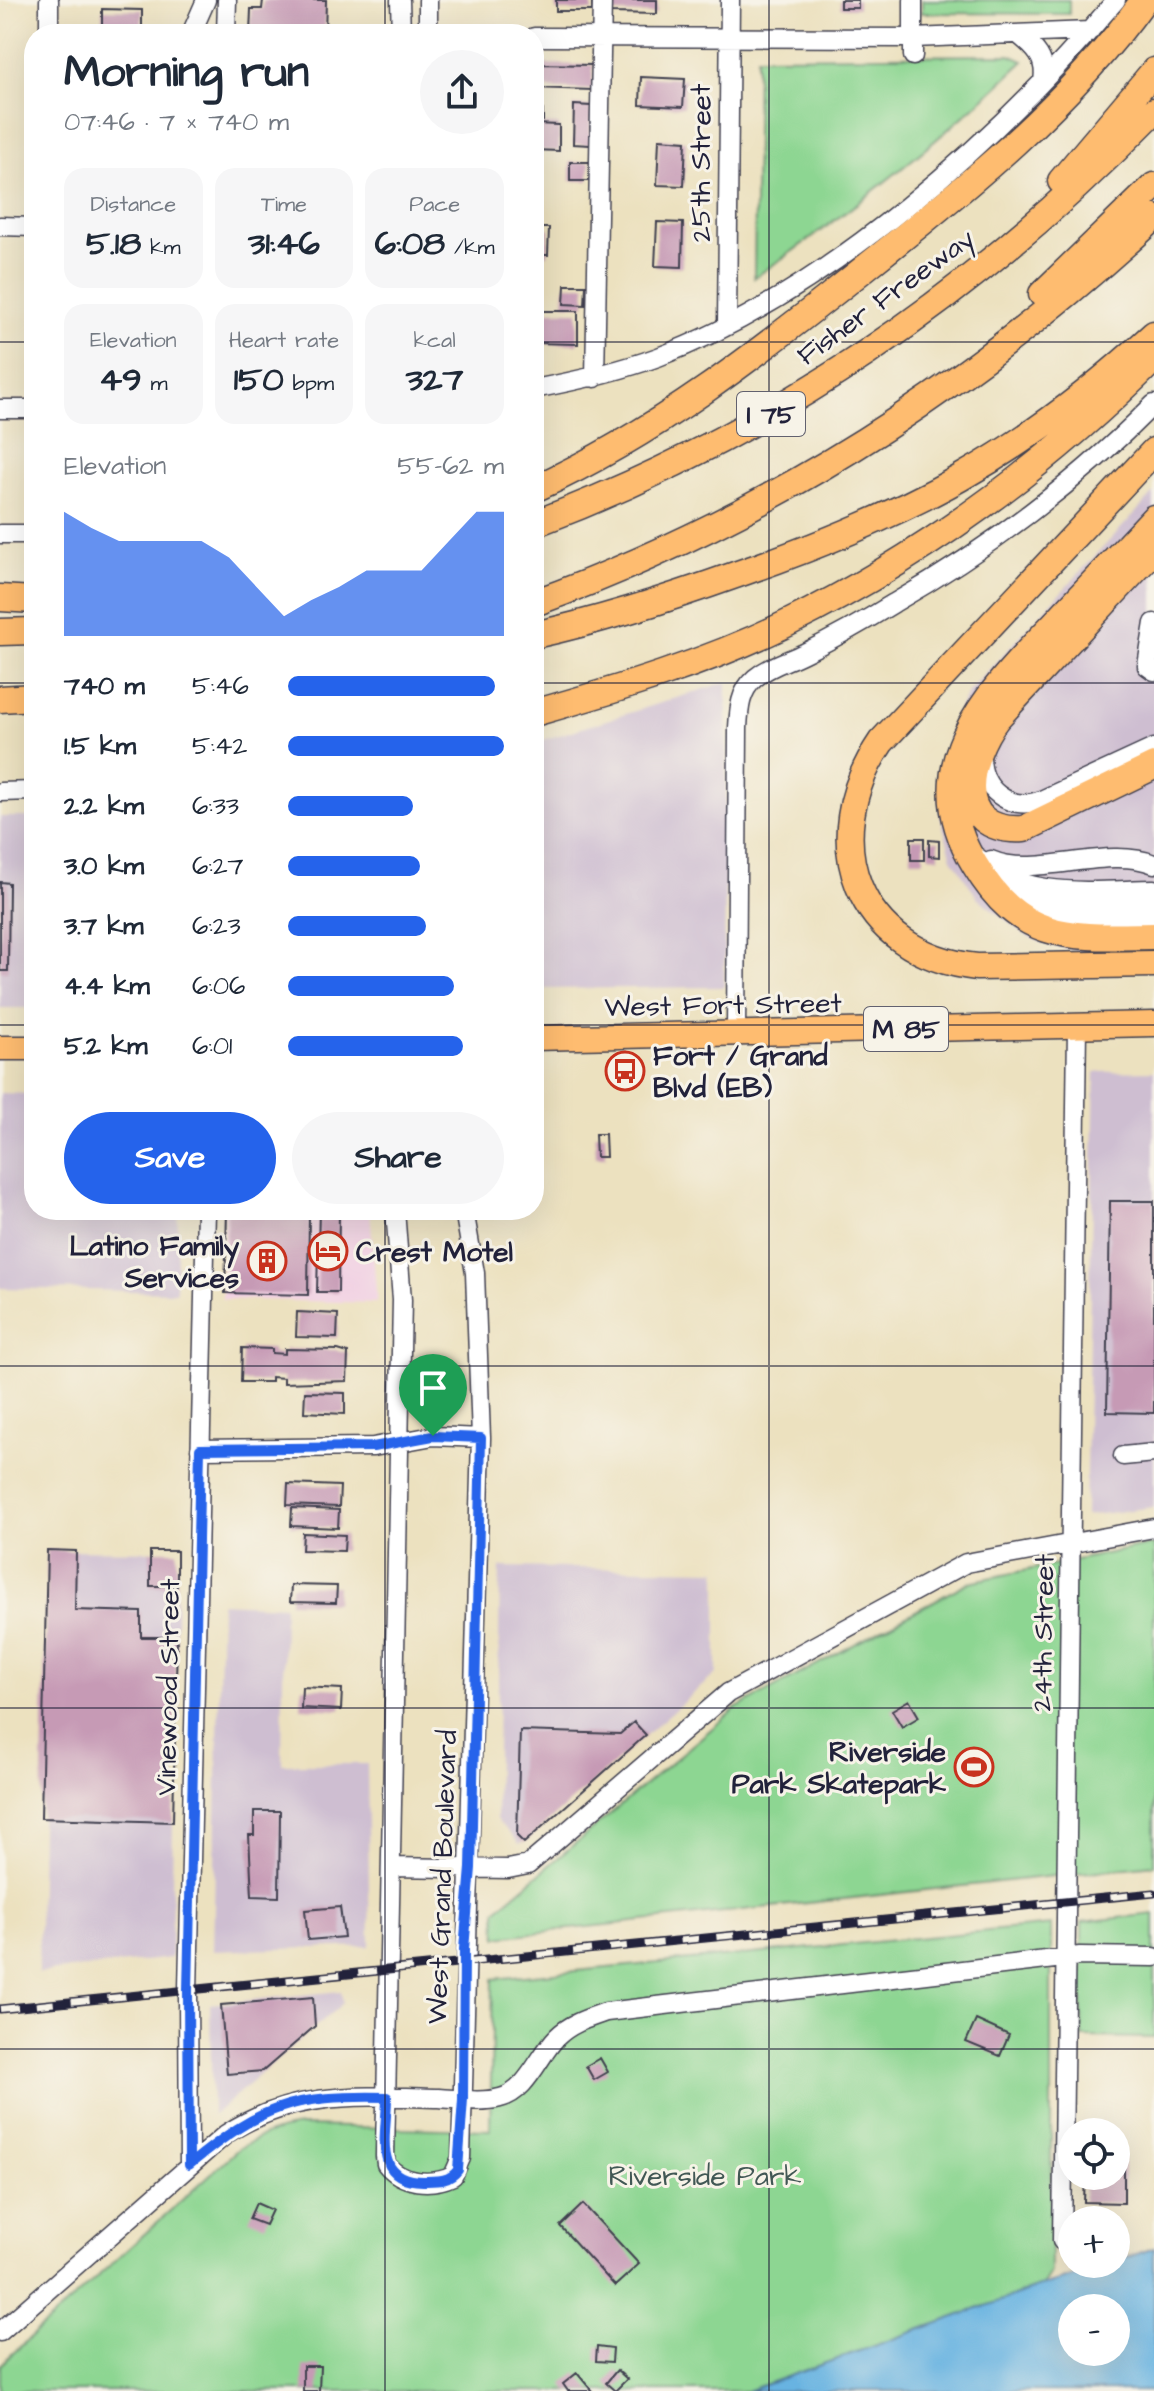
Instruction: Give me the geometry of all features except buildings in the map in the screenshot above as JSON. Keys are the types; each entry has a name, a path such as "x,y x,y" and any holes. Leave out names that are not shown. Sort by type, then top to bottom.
{"highway":[{"path":"544,484 608,454 682,409 888,250 983,171 1070,90 1144,0"},
{"path":"986,264 1154,71"},
{"name":"Fisher Freeway","path":"544,520 642,480 769,415 884,342 986,264 1090,175 1154,111"},
{"path":"938,393 1154,186"},
{"name":"I 75","path":"544,599 639,562 755,506 831,463 938,393 1075,287 1154,218"},
{"path":"544,632 691,591 828,542 896,513 960,480 1028,439 1089,392 1154,334"},
{"path":"544,710 704,658 786,624 839,595 943,533 1037,466 1154,359"},
{"path":"1154,451 881,742 859,778 848,821 852,866 870,908 888,929 925,956 949,964 977,967 1154,964"},
{"path":"1154,518 979,706 963,738 955,769 953,804 958,828 977,867 1000,899 1043,928 1074,937 1154,936"},
{"path":"1154,550 1010,702 983,740 970,776 970,794 981,814 1009,829 1033,826 1154,766"},
{"path":"0,598 24,599"},
{"path":"0,632 24,631"},
{"path":"0,699 24,698"}],"main road":[{"name":"West Fort Street","path":"544,1038 1154,1024"},
{"path":"0,1048 24,1048"}],"street":[{"path":"49,0 49,24"},
{"path":"195,24 206,0"},
{"path":"226,24 227,0"},
{"path":"400,0 401,24"},
{"path":"428,0 428,24"},
{"path":"595,378 602,0"},
{"name":"25th Street","path":"727,326 730,0"},
{"path":"913,0 913,47"},
{"path":"544,387 595,378 658,357 727,326 809,277 924,189 1043,81 1116,0"},
{"path":"544,37 729,37 913,47 1045,30 1090,31"},
{"path":"1019,35 1039,53 1045,72 1043,81"},
{"path":"0,226 24,227"},
{"path":"736,1033 738,728 739,706 746,688 766,671 843,633 957,565 1089,465 1154,404"},
{"path":"0,409 24,409"},
{"path":"0,534 24,532"},
{"path":"1154,623 1147,666 1154,671"},
{"path":"983,740 981,769 988,786 1006,800 1022,804 1039,801 1154,748"},
{"path":"0,792 24,791"},
{"path":"958,828 971,846 988,859 1005,865 1152,857"},
{"path":"958,828 967,845 989,867 1025,885 1046,889 1154,889"},
{"path":"977,867 1015,896 1041,905 1154,905"},
{"path":"977,867 1021,904 1053,919 1154,921"},
{"name":"24th Street","path":"1062,2206 1077,1026"},
{"name":"Vinewood Street","path":"189,2165 188,1991 206,1220"},
{"name":"West Grand Boulevard","path":"396,1220 402,1300 386,2164 393,2173 410,2181 443,2181 458,2170 463,2099 464,1949 471,1868 481,1438 475,1273 466,1220"},
{"path":"200,1449 373,1447 433,1436 481,1438"},
{"path":"1123,1456 1154,1453"},
{"path":"391,1867 508,1869 528,1865 728,1693 966,1563 1071,1541 1154,1528"},
{"path":"0,2332 189,2165 252,2117 278,2106 322,2099 502,2098 513,2092 560,2034 573,2025 606,2012 1080,1956 1154,1957"}],"shaded area":[{"path":"1154,493 1154,953 1087,954 1042,943 1023,934 977,897 952,858 941,819 938,784 954,719 968,692"},
{"path":"727,682 724,987 544,989 544,740"},
{"path":"0,817 24,817 24,1008 0,1008"},
{"path":"1154,1071 1154,1507 1085,1516 1095,1072"},
{"path":"0,1093 24,1094 24,1220 178,1220 176,1292 0,1288"},
{"path":"224,1220 371,1220 377,1303 222,1299"},
{"path":"47,1550 177,1551 171,1958 38,1973"},
{"path":"500,1567 717,1570 717,1673 520,1844 496,1819"},
{"path":"221,1603 284,1606 282,1764 367,1764 370,1946 213,1951"},
{"path":"341,1991 343,2003 212,2116 210,2004"}],"green space":[{"path":"922,0 1069,0 1069,14 922,13"},
{"path":"1010,55 1024,61 960,119 860,201 754,278 757,57"},
{"path":"1154,1544 1154,1865 497,1937 496,1910 735,1709 969,1582"},
{"path":"1154,1914 1154,2038 1082,2037 1082,1922"},
{"name":"Riverside Park","path":"1051,1925 1051,2272 1042,2286 747,2391 0,2391 0,2365 237,2150 252,2141 275,2131 301,2126 490,2130 493,1979"}],"water":[{"path":"1154,2248 1154,2391 747,2391 1069,2278 1130,2278 1130,2256"}],"railway":[{"path":"0,2009 1154,1893"}],"place":[{"name":"Fort / Grand Blvd (EB)","path":"625,1071"},
{"name":"Crest Motel","path":"328,1251"},
{"name":"Latino Family Services","path":"267,1261"},
{"name":"Riverside Park Skatepark","path":"974,1767"}],"route":[{"path":"433,1436 481,1438 471,1868 464,1949 463,2099 458,2170 443,2181 410,2181 393,2173 386,2164 385,2156 387,2097 363,2096 278,2106 252,2117 226,2134 189,2165 188,1991 200,1449 373,1447 433,1436"}]}
